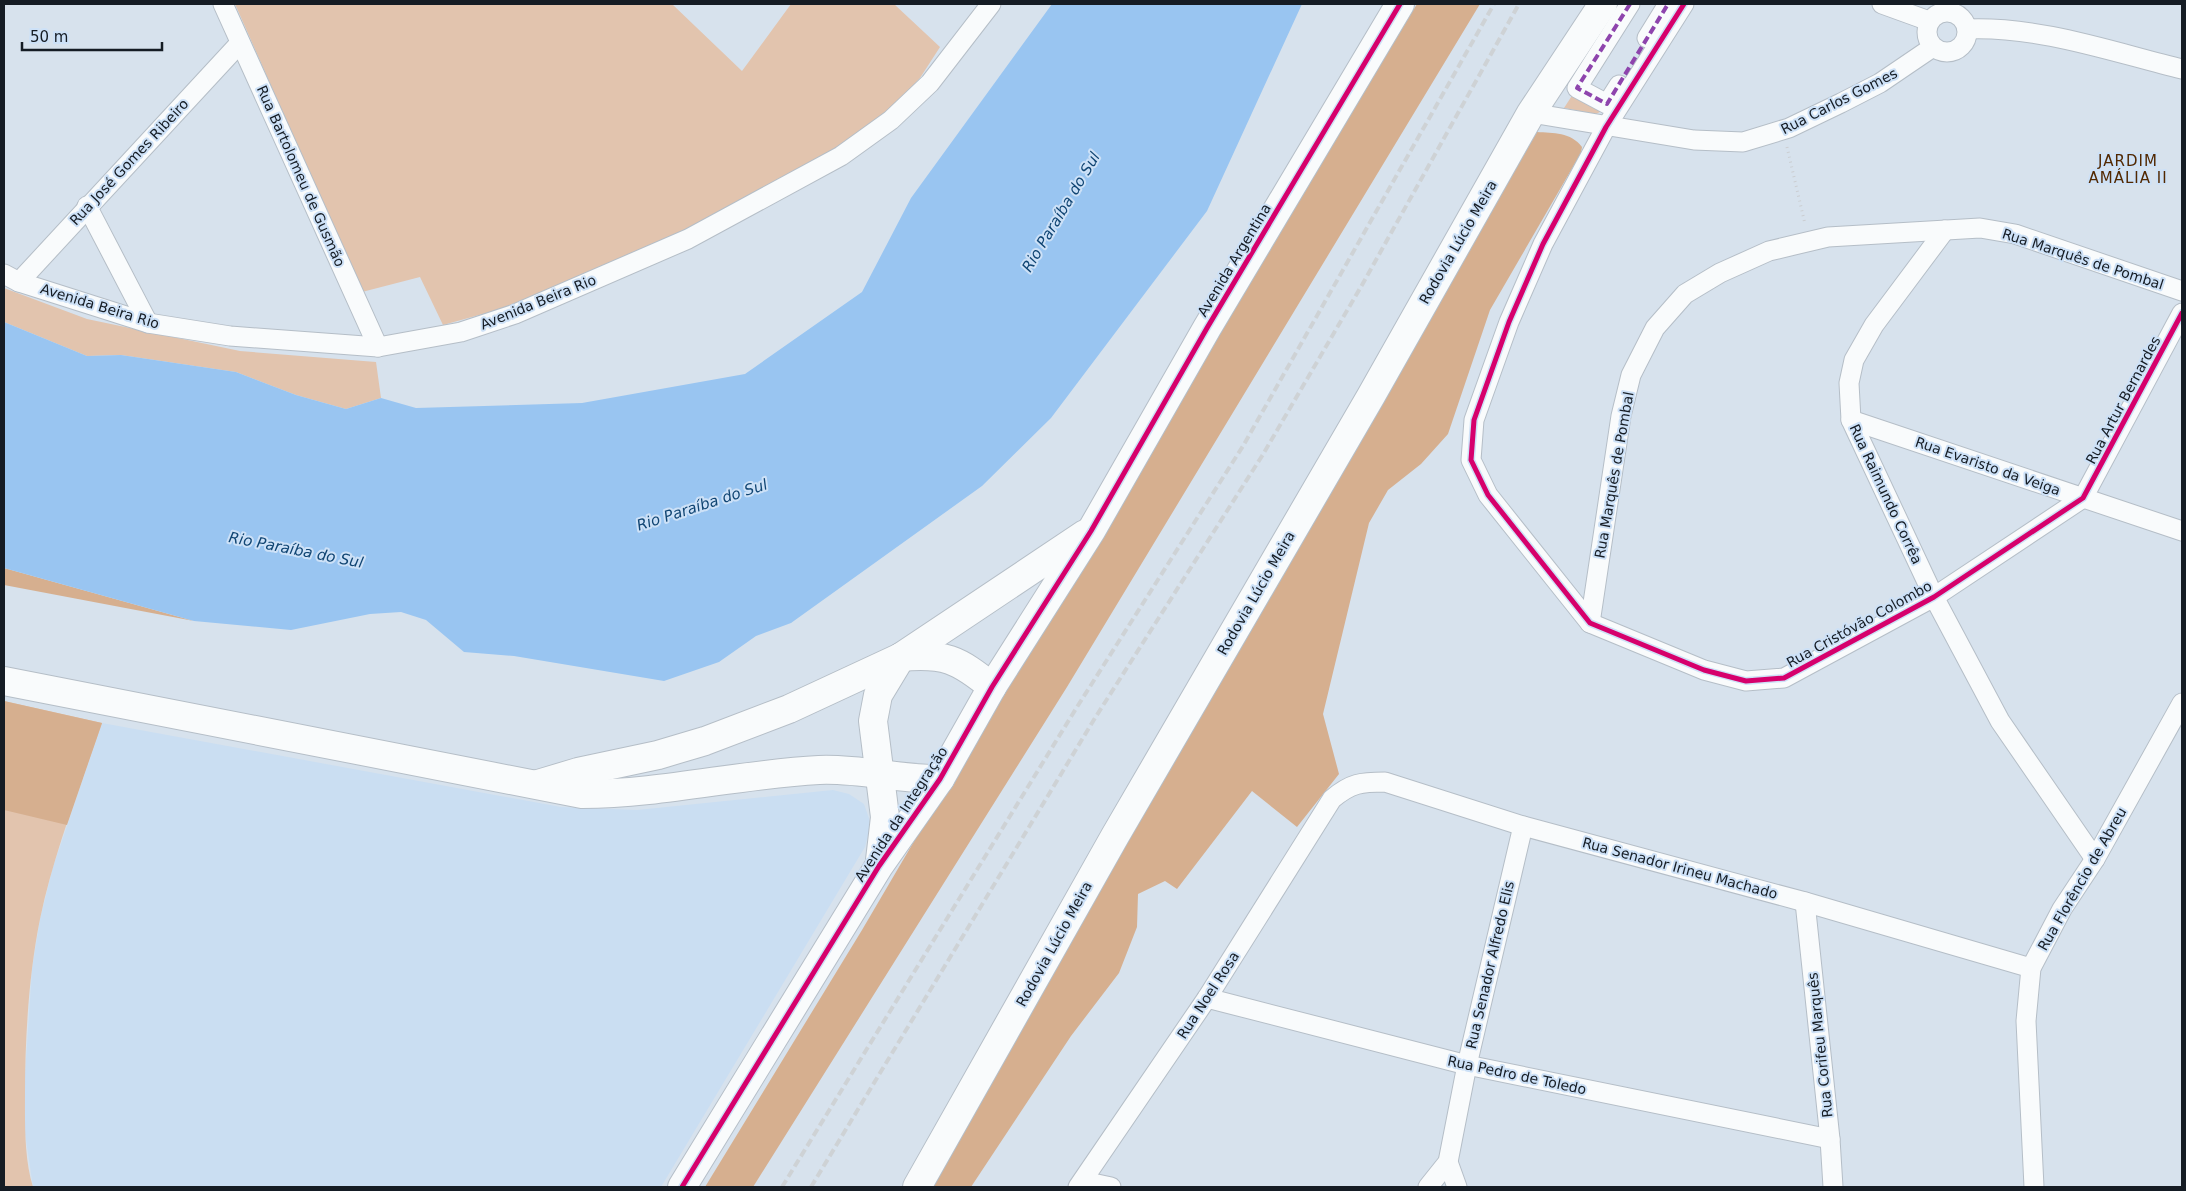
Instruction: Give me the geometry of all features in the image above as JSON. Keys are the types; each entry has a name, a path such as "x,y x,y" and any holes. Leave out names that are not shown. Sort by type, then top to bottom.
{"street":[{"name":"Rua Bartolomeu de Gusmão","path":"223,4 378,347"},
{"name":"Avenida Beira Rio","path":"11,278 148,323 230,336 378,347 461,332 514,314 688,239 841,156 891,120 930,83 991,4"},
{"name":"Avenida Argentina","path":"1091,531 1207,328 1400,4"},
{"name":"Rodovia Lúcio Meira","path":"917,1187 1115,836 1532,113 1603,4"},
{"path":"1630,4 1577,88 1607,104 1668,4"},
{"name":"Rua Cristóvão Colombo","path":"1684,4 1606,126 1543,244 1509,322 1474,420 1471,460 1488,495 1590,623 1704,670 1746,681 1784,678 1934,597 2083,498"},
{"path":"1882,4 1929,21"},
{"path":"1963,16 1964,42 1953,51 1939,51 1933,47 1926,35 1929,21 1934,16 1947,11 1963,16 1998,28 2034,32 2182,69"},
{"name":"Rua José Gomes Ribeiro","path":"11,278 87,206 240,43"},
{"name":"Rua Carlos Gomes","path":"1532,113 1694,140 1743,142 1783,130 1880,83 1933,47"},
{"path":"87,206 148,323"},
{"name":"Rua Marquês de Pombal","path":"1590,623 1621,416 1631,375 1655,328 1685,294 1720,273 1769,251 1828,237 1980,228 2014,234 2182,290"},
{"name":"Rua Raimundo Corrêa","path":"1945,230 1874,325 1854,360 1849,382 1851,420 1934,597 2000,721 2095,859"},
{"name":"Rua Artur Bernardes","path":"2083,498 2182,313"},
{"name":"Rua Evaristo da Veiga","path":"1851,420 2182,531"},
{"path":"537,784 578,772 658,755 705,741 790,709 901,657 1091,531"},
{"name":"Avenida da Integração","path":"682,1187 879,866 940,779 992,687 1091,531"},
{"path":"901,657 931,654 955,661 974,672 992,687"},
{"path":"879,866 885,834 873,721 878,695 901,657"},
{"path":"4,681 582,794 620,794 702,785 762,774 822,770 940,779"},
{"name":"Rua Florêncio de Abreu","path":"2034,1187 2026,1021 2031,968 2062,909 2095,859 2182,703"},
{"name":"Rua Senador Irineu Machado","path":"1332,799 1346,787 1363,782 1385,782 1523,826 1805,902 2031,968"},
{"name":"Rua Noel Rosa","path":"1081,1184 1207,998 1332,799"},
{"name":"Rua Senador Alfredo Elis","path":"1428,1187 1448,1162 1467,1065 1523,826"},
{"name":"Rua Corifeu Marquês","path":"1805,902 1830,1138 1833,1187"},
{"name":"Rua Pedro de Toledo","path":"1207,998 1467,1065 1830,1138"},
{"path":"1448,1162 1457,1187"},
{"path":"1081,1184 1111,1187"}],"path":[{"path":"1783,130 1809,241"}],"shaded area":[{"path":"235,4 672,4 742,71 791,4 894,4 940,47 920,78 877,124 822,158 732,207 660,242 508,307 443,325 420,277 362,292"},
{"path":"1417,4 1480,4 1067,687 753,1187 705,1187 862,930 1014,671"},
{"path":"1577,88 1602,111 1596,114 1564,108"},
{"path":"1537,132 1561,134 1573,138 1582,147 1581,153 1490,310 1448,434 1421,464 1388,490 1369,523 1323,714 1339,774 1297,827 1252,791 1177,889 1165,881 1138,894 1137,927 1119,973 1071,1036 971,1187 932,1187 1076,930"},
{"path":"4,288 87,319 240,351 376,362 381,398 346,409 296,395 236,372 121,355 87,356 4,322"},
{"path":"4,568 194,621 4,585"},
{"path":"4,701 102,723 52,869 36,940 28,1005 25,1072 26,1140 28,1164 33,1187 4,1187"},
{"path":"4,701 102,723 67,825 4,810"},
{"path":"102,723 561,807 637,810 833,790 849,794 864,804 871,824 865,847 661,1187 33,1187 25,1133 25,1074 32,969 40,919 53,867"}],"water":[{"name":"Rio Paraíba do Sul","path":"1052,4 1302,4 1207,211 1051,418 982,486 791,623 756,636 719,662 664,681 514,656 464,652 426,620 401,612 370,614 291,630 194,621 4,568 4,322 87,356 121,355 236,372 296,395 346,409 381,398 416,408 582,403 745,374 862,292 911,198"}],"railway":[{"path":"782,1187 1077,707 1243,446 1494,4"},
{"path":"811,1187 1095,718 1262,456 1362,285 1519,4"}],"marked path":[{"path":"1630,4 1577,88 1607,104 1668,4"}],"cycle path":[{"path":"682,1187 879,866 940,779 992,687 1091,531 1207,328 1400,4"},
{"path":"1684,4 1606,127 1543,244 1509,322 1474,420 1471,460 1488,495 1590,623 1704,670 1746,681 1784,678 1934,597 2083,498 2182,313"}],"district":[{"name":"JARDIM AMÁLIA II","path":"2128,170"}]}
